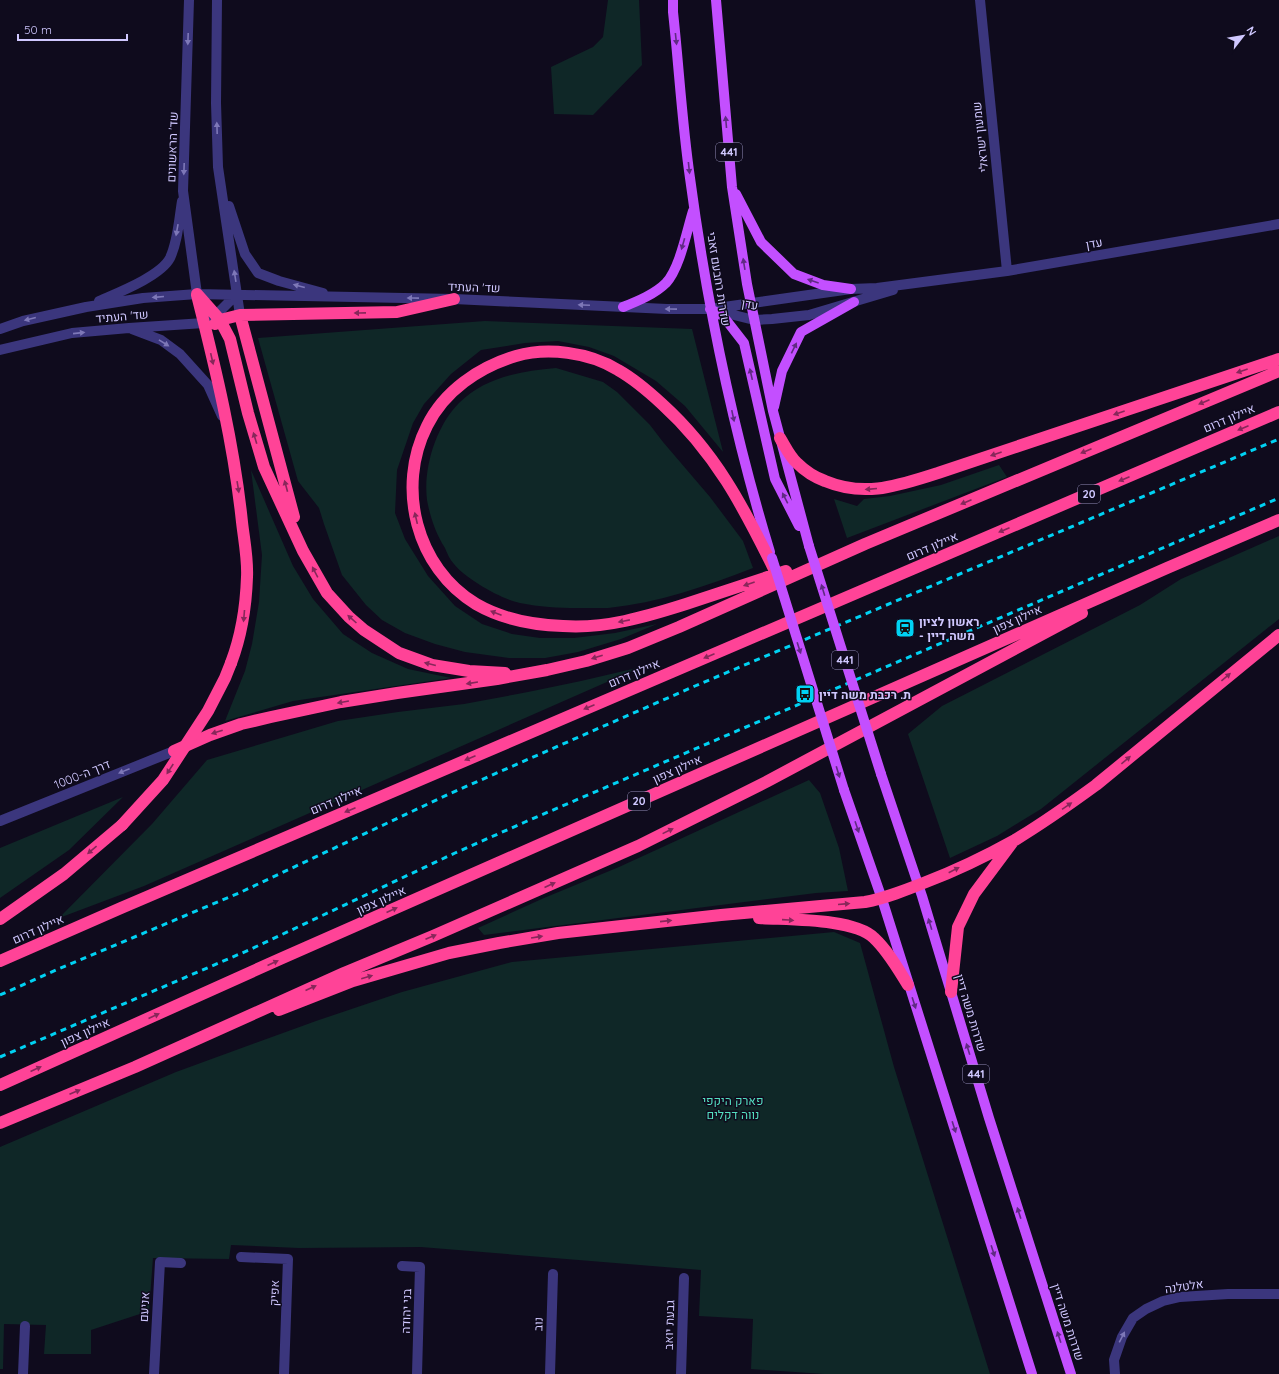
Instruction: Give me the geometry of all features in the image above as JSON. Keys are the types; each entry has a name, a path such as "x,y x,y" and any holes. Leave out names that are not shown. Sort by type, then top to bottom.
{"highway":[{"path":"197,294 218,318 230,339 248,413 264,467 303,551 327,593 349,617 380,642 399,653 432,665 469,671 524,674"},
{"path":"0,918 64,874 122,825 163,780 208,711 225,678 237,648 243,624 247,575 239,494 228,428 197,294"},
{"path":"205,328 218,318 240,315 397,312 454,299"},
{"path":"240,315 303,551"},
{"path":"776,572 734,492 718,466 692,433 633,379 616,368 596,360 564,352 546,351 526,353 494,364 476,374 448,396 427,426 420,443 415,461 413,497 415,516 420,536 429,555 441,572 456,588 474,603 492,612 514,620 565,627 627,621 720,593 865,544"},
{"path":"780,438 796,462 811,475 839,487 864,490 890,488 1279,359"},
{"path":"174,751 210,735 241,724 341,702 524,674 586,661 628,648 679,627 865,544 1279,371"},
{"name":"איילון דרום","path":"0,961 1279,412"},
{"name":"איילון צפון","path":"0,1085 309,947 1279,520"},
{"path":"135,1067 344,973 433,936 638,846 766,782 1167,568"},
{"path":"0,1123 135,1067 353,981 449,953 558,933 882,899 918,886 945,875 1014,840 1065,807 1096,785 1279,635"},
{"path":"951,992 958,927 974,894 1014,840"},
{"path":"721,915 830,922 860,929 873,937 891,958 908,985"}],"main road":[{"name":"שדרות רחבעם זאבי","path":"673,0 690,177 710,309 735,427 770,558"},
{"name":"441","path":"716,0 732,186 750,303 773,411 809,546"},
{"path":"732,186 761,242 794,274 823,285 852,289"},
{"path":"623,307 656,291 666,283 673,273 679,259 694,207"},
{"path":"773,411 782,371 801,332 854,302"},
{"name":"441","path":"710,309 723,316 744,343 775,479 809,546"},
{"name":"שדרות משה דיין","path":"809,546 918,886 989,1118 1071,1374"},
{"path":"776,572 844,790 882,899 1032,1374"}],"street":[{"name":"שד' הראשונים","path":"189,0 183,191 197,294"},
{"path":"217,0 216,103 218,167 240,315"},
{"name":"שמעון ישראלי","path":"980,0 1007,271"},
{"path":"218,167 245,254 258,273 279,281 336,297"},
{"path":"86,307 136,285 162,268 169,259 174,244 183,191"},
{"name":"עדן","path":"710,309 852,289 912,284 1007,271 1279,224"},
{"name":"עדן","path":"710,309 754,320 772,320 809,315 912,284"},
{"name":"שד' העתיד","path":"0,329 23,321 86,307 143,298 197,294 454,299 623,307 710,309"},
{"path":"218,318 237,294"},
{"path":"129,328 161,340 180,354 208,385 228,428"},
{"name":"שד' העתיד","path":"0,350 72,333 129,328 205,328"},
{"name":"דרך ה-1000","path":"0,821 174,751"},
{"name":"אפיק","path":"241,1256 288,1259 284,1374"},
{"name":"אניעם","path":"154,1374 160,1262 181,1263"},
{"name":"בני יהודה","path":"402,1266 420,1267 417,1374"},
{"name":"נוב","path":"550,1374 553,1274"},
{"name":"גבעת יואב","path":"681,1374 684,1278"},
{"name":"אלטלנה","path":"1115,1374 1114,1360 1122,1337 1133,1318 1146,1309 1163,1301 1180,1297 1228,1294 1279,1294"},
{"path":"23,1374 25,1326"}],"green space":[{"path":"608,0 639,0 642,65 593,115 554,114 551,67 593,47 603,37"},
{"path":"485,321 692,329 723,452 685,406 656,381 614,356 589,347 558,341 525,343 481,350 451,374 424,404 413,423 397,470 395,513 405,539 428,576 455,606 482,624 512,634 540,638 574,638 615,633 657,624 621,639 578,652 545,658 509,658 465,652 435,644 405,633 382,620 366,605 342,575 319,508 298,481 258,338"},
{"path":"556,368 603,382 617,392 650,425 710,497 743,541 753,568 682,593 627,606 608,608 570,608 534,605 512,601 484,588 467,576 451,561 436,531 427,500 426,488 429,461 444,423 451,412 469,394 492,381 530,371"},
{"path":"999,465 1007,477 847,538 834,499 857,506 864,499 890,496 941,485"},
{"path":"251,470 293,566 313,599 343,634 372,653 408,669 451,678 293,701 225,721 245,671 252,644 259,602 262,555"},
{"path":"1279,536 1279,619 1041,809 997,836 950,858 908,734 942,706 1140,605 1181,579"},
{"path":"641,667 144,886 59,918 152,824 207,760 338,721 464,704 581,681"},
{"path":"809,780 820,793 839,848 848,891 816,893 484,935 478,928 544,898 619,867"},
{"path":"123,797 69,850 0,898 0,848"},
{"name":"פארק היקפי נווה דקלים","path":"834,932 860,943 894,1067 990,1374 824,1374 751,1369 753,1319 699,1316 701,1270 421,1247 299,1248 231,1245 229,1259 153,1258 149,1311 91,1330 91,1354 44,1354 46,1325 4,1324 3,1369 0,1369 0,1147 176,1072 316,1021 402,992 512,962"}],"railway":[{"path":"0,995 239,893 449,794 695,686 1279,439"},
{"path":"0,1057 249,950 455,853 525,822 1279,498"}],"place":[{"name":"ראשון לציון - משה דיין","path":"905,628"},
{"name":"ת. רכבת משה דיין","path":"805,694"}]}
